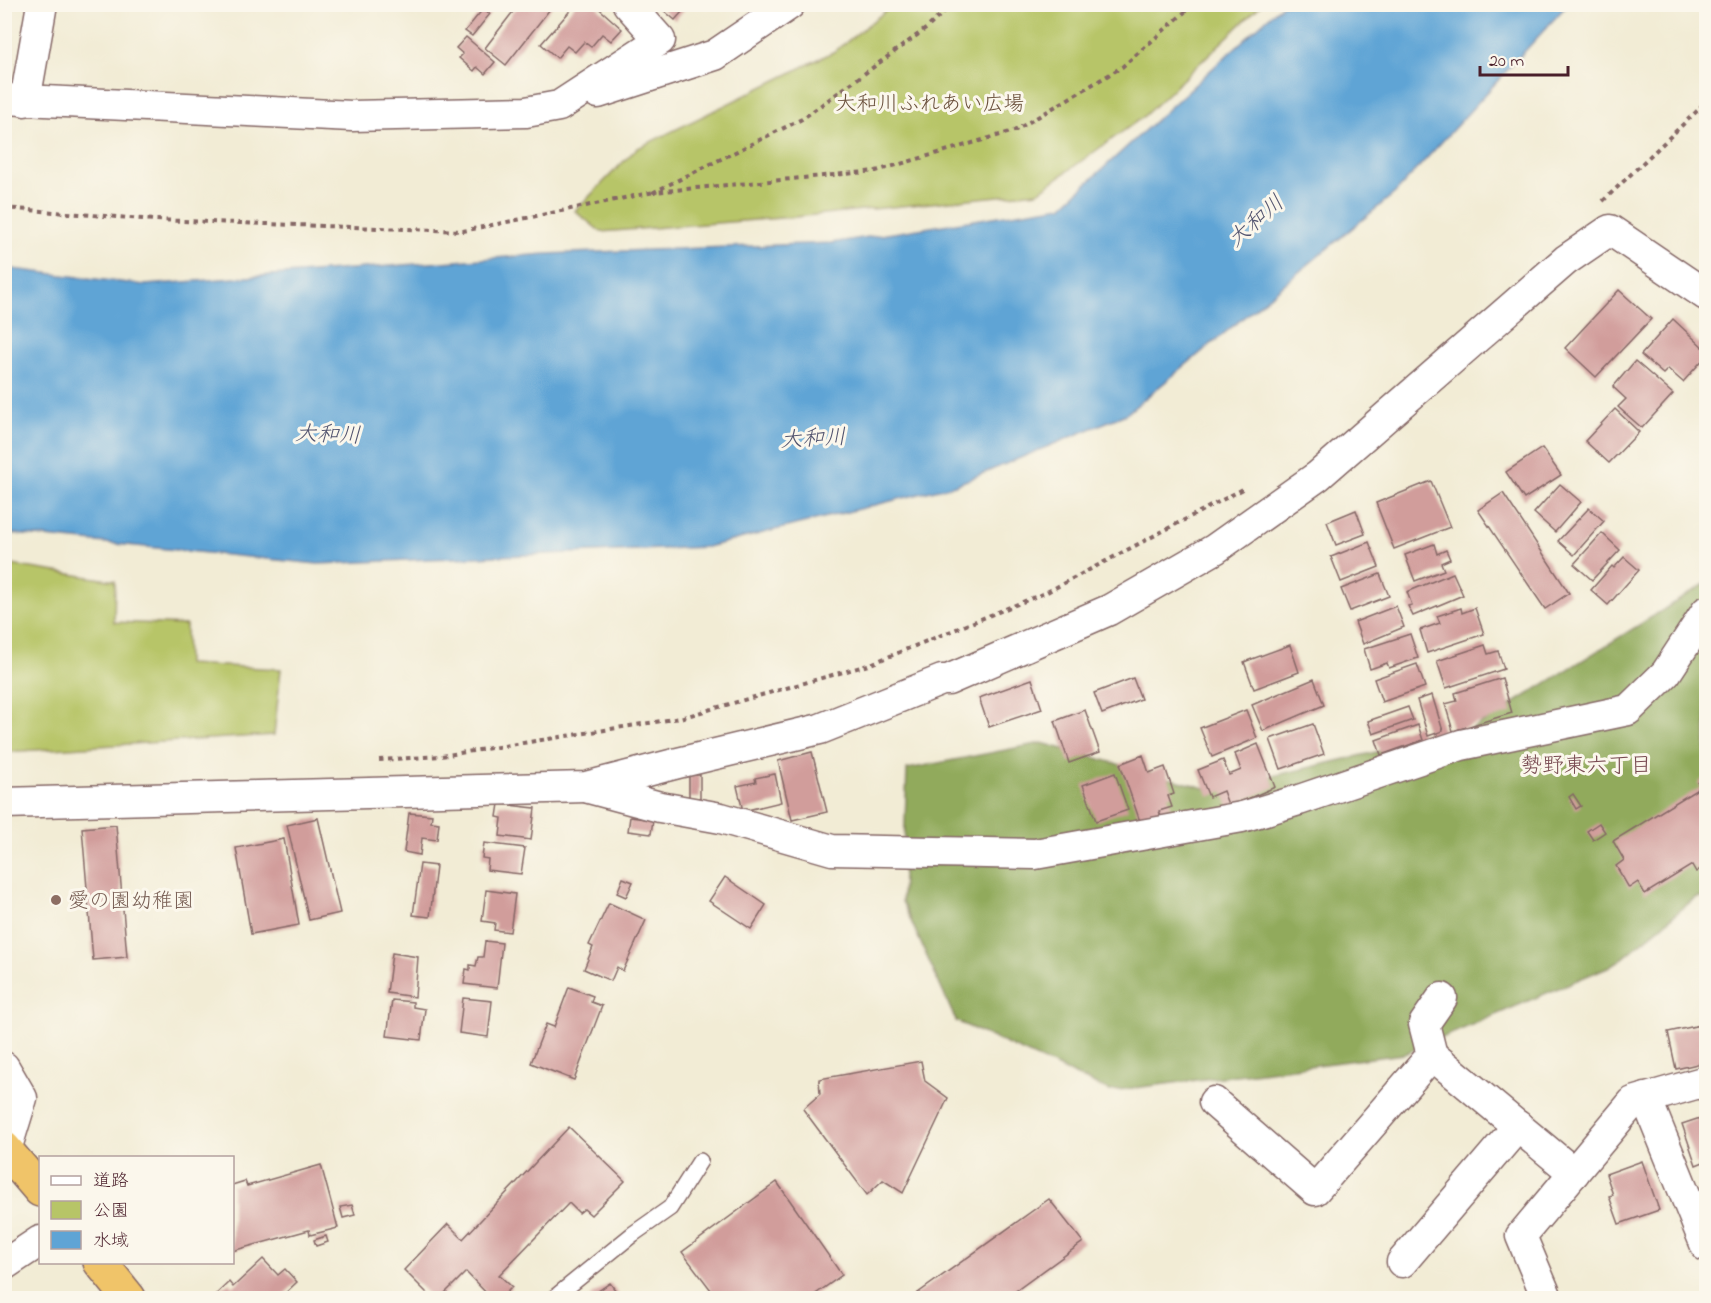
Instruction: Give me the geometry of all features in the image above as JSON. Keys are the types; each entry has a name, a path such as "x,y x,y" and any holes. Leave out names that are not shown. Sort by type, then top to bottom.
{"highway":[{"path":"5,1149 39,1189"},
{"path":"101,1264 129,1299"}],"street":[{"path":"42,4 15,100 352,116 526,112 558,106 715,55 790,4"},
{"path":"558,106 660,40 628,4"},
{"path":"4,803 586,788 820,729 942,680 948,680 1109,610 1215,549 1318,476 1566,260 1610,230 1707,295"},
{"path":"586,788 660,807 721,818 832,850 1035,854 1242,818 1461,745 1628,710 1666,673 1707,612"},
{"path":"1442,998 1424,1023 1432,1055 1574,1173"},
{"path":"1214,1102 1315,1190 1432,1055"},
{"path":"4,1067 22,1098 5,1149"},
{"path":"1547,1299 1521,1236 1633,1102 1707,1081"},
{"path":"1646,1098 1707,1246"},
{"path":"1402,1262 1518,1126"},
{"path":"4,1265 39,1242"}],"lane":[{"path":"554,1299 633,1234 670,1208 700,1161"}],"path":[{"path":"654,192 802,119 927,28 952,4"},
{"path":"4,208 155,220 463,231 654,192 876,171 1014,131 1122,67 1194,4"},
{"path":"1596,208 1707,100"},
{"path":"370,761 441,756 680,718 868,665 1047,592 1249,486"}],"green space":[{"name":"大和川ふれあい広場","path":"893,5 1261,5 1143,117 1038,192 795,217 601,232 575,211 636,149 835,51"},
{"path":"5,564 115,581 114,622 186,625 187,664 281,669 274,735 5,752"},
{"path":"1706,583 1706,896 1695,898 1617,963 1404,1054 1110,1091 956,1021 902,901 907,769 1042,743 1212,790 1471,730"}],"water":[{"name":"大和川","path":"1283,4 1567,5 1395,193 1126,414 955,485 707,547 318,564 5,533 5,268 145,285 545,254 831,243 1062,206"}],"building":[{"path":"519,4 554,4 506,65 485,48"},
{"path":"576,4 594,4 622,29 611,41 602,34 591,47 584,42 575,52 567,46 557,58 541,44"},
{"path":"656,4 689,4 675,20"},
{"path":"483,9 490,14 472,36 465,31"},
{"path":"466,37 495,62 485,74 477,67 474,71 459,58 463,54 456,48"},
{"path":"1619,290 1651,319 1596,377 1565,348"},
{"path":"1673,319 1706,350 1706,356 1683,382 1668,369 1663,374 1641,355"},
{"path":"1635,361 1673,394 1642,428 1618,407 1626,399 1613,387"},
{"path":"1615,409 1639,432 1609,463 1585,441"},
{"path":"1542,448 1561,475 1524,499 1506,472"},
{"path":"1431,481 1450,527 1394,549 1376,503"},
{"path":"1560,484 1581,502 1555,532 1534,513"},
{"path":"1503,493 1569,593 1545,609 1478,510"},
{"path":"1589,508 1604,521 1574,555 1558,541"},
{"path":"1356,510 1365,534 1336,545 1327,522"},
{"path":"1602,533 1620,550 1592,580 1574,564"},
{"path":"1369,542 1379,567 1341,582 1331,557"},
{"path":"1434,544 1437,554 1446,550 1450,559 1441,563 1444,570 1415,581 1405,555"},
{"path":"1624,557 1639,570 1608,605 1591,590 1612,566 1614,568"},
{"path":"1453,573 1463,595 1413,616 1408,606 1412,605 1407,592"},
{"path":"1380,574 1389,596 1350,611 1341,589"},
{"path":"1396,606 1404,627 1363,644 1355,622"},
{"path":"1461,608 1462,613 1475,608 1484,634 1427,653 1420,630 1440,623 1437,616"},
{"path":"1410,634 1418,658 1389,668 1387,663 1370,669 1364,649"},
{"path":"1290,645 1299,672 1254,689 1244,662"},
{"path":"1485,645 1488,654 1498,651 1504,669 1446,688 1437,661"},
{"path":"1417,664 1425,687 1382,702 1374,679"},
{"path":"1133,678 1141,699 1102,714 1094,693"},
{"path":"1502,678 1512,713 1453,731 1445,704 1457,701 1455,693"},
{"path":"1032,679 1042,709 989,727 979,698"},
{"path":"1314,679 1324,705 1263,731 1252,705"},
{"path":"1432,695 1443,731 1428,736 1417,700"},
{"path":"1408,707 1413,720 1373,734 1368,721"},
{"path":"1085,710 1100,752 1069,763 1055,721"},
{"path":"1246,710 1257,738 1212,757 1200,728"},
{"path":"1313,724 1324,754 1281,769 1270,739"},
{"path":"1418,725 1423,740 1381,755 1376,740"},
{"path":"1258,744 1275,787 1229,807 1223,791 1209,797 1198,770 1223,760 1229,775 1241,770 1235,754"},
{"path":"812,752 827,812 792,820 778,761"},
{"path":"1143,755 1149,773 1165,767 1174,794 1168,796 1172,807 1159,811 1163,822 1143,830 1120,764"},
{"path":"1115,773 1128,810 1096,821 1083,785"},
{"path":"775,774 781,802 743,811 737,786 756,782 755,778"},
{"path":"689,775 700,775 700,798 689,798"},
{"path":"1706,777 1706,865 1696,872 1692,865 1645,894 1638,882 1629,888 1616,866 1624,860 1613,841 1701,787 1698,783"},
{"path":"1573,794 1581,806 1576,809 1569,797"},
{"path":"499,804 535,808 531,840 500,836 502,818 497,817"},
{"path":"409,813 432,815 431,822 439,823 437,840 422,838 420,855 404,852"},
{"path":"630,817 653,820 651,834 628,831"},
{"path":"318,818 340,913 309,920 287,825"},
{"path":"1599,823 1605,832 1593,840 1587,831"},
{"path":"116,825 127,957 93,960 82,828"},
{"path":"284,839 299,925 251,934 236,848"},
{"path":"484,843 525,848 521,874 487,870 488,859 482,858"},
{"path":"420,864 436,866 430,917 413,915"},
{"path":"725,877 766,905 751,929 709,901"},
{"path":"623,878 633,882 626,897 617,893"},
{"path":"486,890 515,894 510,932 494,930 495,923 482,921"},
{"path":"609,903 646,920 623,971 617,967 611,981 584,969 593,947 589,945"},
{"path":"485,941 502,943 497,988 464,984 466,969 470,970 470,965 476,966 478,957 483,957"},
{"path":"392,953 418,957 415,997 387,993"},
{"path":"569,987 593,996 591,1002 602,1006 574,1080 531,1063 546,1024 554,1027"},
{"path":"463,998 492,1001 488,1037 459,1033"},
{"path":"392,1000 413,1002 413,1007 425,1009 421,1040 387,1036"},
{"path":"1705,1024 1706,1062 1676,1069 1668,1032"},
{"path":"921,1061 925,1081 948,1098 903,1193 883,1180 867,1195 803,1109 820,1094 819,1079"},
{"path":"1706,1116 1706,1161 1696,1165 1682,1124"},
{"path":"569,1127 625,1181 591,1215 584,1209 579,1213 569,1203 499,1275 512,1287 501,1298 491,1298 466,1272 440,1298 432,1298 404,1270 448,1224 463,1239"},
{"path":"1642,1161 1659,1210 1619,1224 1609,1196 1613,1195 1606,1174"},
{"path":"321,1165 338,1228 310,1235 309,1230 234,1250 234,1184 245,1181 247,1186"},
{"path":"777,1182 842,1275 810,1298 699,1298 711,1290 682,1252"},
{"path":"1049,1199 1083,1242 1006,1298 911,1298"},
{"path":"352,1205 355,1215 343,1218 340,1207"},
{"path":"326,1236 328,1242 316,1246 314,1240"},
{"path":"263,1259 278,1275 285,1269 297,1282 280,1298 212,1298 229,1282 233,1287"},
{"path":"610,1283 621,1298 588,1298"}],"place":[{"name":"愛の園幼稚園","path":"56,900"}],"district":[{"name":"勢野東六丁目","path":"1586,764"}]}
